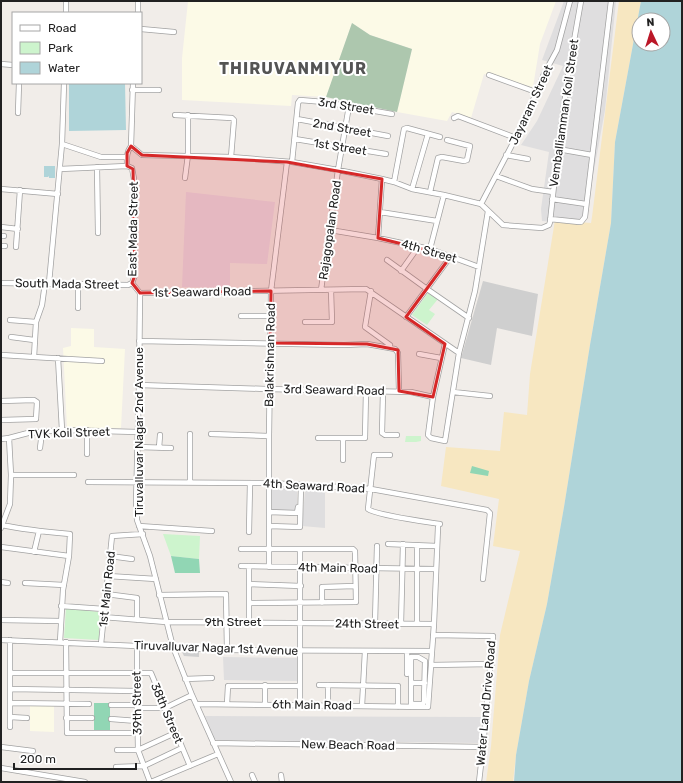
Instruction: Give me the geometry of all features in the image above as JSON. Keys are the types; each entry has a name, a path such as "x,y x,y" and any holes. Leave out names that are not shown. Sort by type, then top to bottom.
{"street":[{"path":"66,1 66,12"},
{"path":"138,1 138,12"},
{"name":"Jayaram Street","path":"481,204 523,124 536,92 557,50 570,1"},
{"name":"Vemballiamman Koil Street","path":"488,211 503,225 542,228 549,225 569,69 581,1"},
{"path":"550,219 581,222 584,217 611,1"},
{"path":"142,30 174,32"},
{"path":"1,64 12,66"},
{"path":"489,75 536,92"},
{"path":"18,113 19,84"},
{"path":"34,357 36,322 47,283 58,194 62,144 64,84"},
{"name":"East Mada Street","path":"132,283 135,275 134,179 132,168 127,166 127,153 131,146 133,84"},
{"path":"132,90 159,90"},
{"name":"3rd Street","path":"299,101 324,102 392,114"},
{"name":"Balakrishnan Road","path":"269,567 271,291 290,162 295,139 299,101"},
{"name":"Rajagopalan Road","path":"321,290 338,170 349,106"},
{"path":"175,115 233,119 231,157"},
{"path":"185,178 188,155 188,115"},
{"path":"454,118 458,116 516,138"},
{"name":"2nd Street","path":"296,119 388,136"},
{"path":"394,182 403,131 407,128 440,137"},
{"path":"412,189 428,134"},
{"name":"1st Street","path":"295,139 386,154"},
{"path":"430,192 438,158 442,157 464,161 467,160 470,146 447,140"},
{"path":"62,144 101,156 127,157"},
{"path":"131,146 142,155 231,157 290,162 382,179 412,189 444,194 481,204 488,211 479,267 469,318 460,353 445,441 428,436 433,397 445,344"},
{"path":"558,148 592,155"},
{"path":"506,155 528,159"},
{"path":"60,169 127,166"},
{"path":"97,167 98,233"},
{"path":"496,176 532,189 553,192"},
{"path":"378,238 382,179"},
{"path":"1,189 58,194"},
{"path":"16,247 20,190"},
{"path":"430,249 444,194"},
{"path":"552,199 586,204"},
{"path":"380,212 438,221"},
{"path":"1,227 18,228"},
{"name":"4th Street","path":"330,230 430,249 479,267"},
{"path":"401,271 416,250"},
{"path":"406,317 451,256"},
{"path":"387,260 427,290 469,318"},
{"name":"South Mada Street","path":"1,283 128,285 132,283"},
{"path":"132,283 140,292"},
{"path":"78,284 78,308"},
{"name":"1st Seaward Road","path":"140,292 366,289 371,291"},
{"path":"305,322 332,322 331,290"},
{"path":"390,345 365,327 371,291 406,317 460,353"},
{"name":"Tiruvalluvar Nagar 2nd Avenue","path":"140,292 136,482 137,520 143,534 156,579 173,647 228,781"},
{"path":"241,316 271,316"},
{"path":"10,320 36,322"},
{"path":"11,337 34,340"},
{"path":"139,341 344,345 367,344 396,349 398,351 399,391"},
{"path":"419,354 441,358"},
{"path":"2,355 102,361"},
{"path":"58,358 62,430"},
{"name":"3rd Seaward Road","path":"139,385 366,392 399,391 433,397"},
{"path":"318,438 365,437 366,392"},
{"path":"383,392 383,434 397,435"},
{"path":"453,392 490,396"},
{"path":"1,402 34,400 37,402 36,419 1,420"},
{"name":"TVK Koil Street","path":"1,439 18,435 62,430 138,432"},
{"path":"87,430 87,454"},
{"path":"40,448 42,432"},
{"path":"190,434 190,482"},
{"path":"210,434 269,436"},
{"path":"159,448 160,435"},
{"path":"9,438 11,475 10,504 2,526 71,535 64,585 60,642"},
{"path":"342,460 343,438"},
{"path":"137,447 171,448"},
{"path":"390,455 374,454 368,507 369,510 439,526 435,569 434,624 431,664 424,702 423,704 412,705 411,657 422,658 426,661 427,680"},
{"path":"11,475 74,475"},
{"name":"4th Seaward Road","path":"88,482 269,483 371,489 487,510 490,511 483,579"},
{"path":"250,483 250,532"},
{"path":"269,512 297,512 300,485"},
{"path":"269,526 300,527 300,485"},
{"path":"278,506 278,512"},
{"path":"139,526 212,531"},
{"path":"34,552 39,531"},
{"name":"1st Main Road","path":"101,644 112,535 143,534"},
{"path":"388,544 437,546"},
{"path":"401,624 402,544"},
{"path":"417,545 417,624"},
{"path":"376,623 377,546"},
{"path":"1,547 69,556"},
{"path":"241,549 354,549 356,602 249,603"},
{"path":"300,549 300,705"},
{"path":"110,556 132,559"},
{"name":"4th Main Road","path":"241,566 435,569"},
{"path":"249,566 249,622"},
{"path":"108,576 156,579"},
{"path":"1,582 8,583"},
{"path":"25,583 64,585"},
{"path":"249,584 301,586"},
{"path":"322,603 321,587 356,586"},
{"path":"106,594 137,598 137,620"},
{"path":"159,595 226,594 227,650"},
{"path":"62,606 104,610"},
{"path":"103,617 166,622"},
{"path":"1,620 61,621"},
{"name":"9th Street","path":"166,622 301,623"},
{"name":"24th Street","path":"301,623 434,624"},
{"name":"Water Land Drive Road","path":"433,635 493,635 492,664 479,782"},
{"name":"Tiruvalluvar Nagar 1st Avenue","path":"1,640 227,650 432,651"},
{"path":"10,640 10,727"},
{"path":"66,642 67,733 138,733"},
{"name":"39th Street","path":"137,646 136,691 138,750 150,782"},
{"path":"362,706 365,651"},
{"path":"406,651 407,674"},
{"path":"426,663 492,664"},
{"path":"10,673 136,674"},
{"name":"38th Street","path":"136,674 151,673 190,766"},
{"path":"185,679 212,678"},
{"path":"411,683 427,680"},
{"name":"6th Main Road","path":"196,704 428,707 427,680"},
{"path":"265,685 265,704"},
{"path":"319,685 398,686 398,707"},
{"path":"328,685 328,705"},
{"path":"227,704 227,686 300,686"},
{"path":"10,689 136,691"},
{"path":"111,705 165,708 192,695"},
{"path":"10,703 89,704"},
{"path":"10,717 27,718"},
{"path":"66,718 92,718"},
{"path":"111,719 137,721"},
{"path":"117,750 138,750 175,733"},
{"name":"New Beach Road","path":"213,743 483,747"},
{"path":"1,747 33,751"},
{"path":"116,767 144,766 182,748"},
{"path":"150,782 218,754"},
{"path":"1,768 85,782"},
{"path":"252,775 255,782"},
{"path":"282,775 282,782"}],"highlighted area":[{"path":"131,146 142,155 287,162 382,179 378,238 451,256 406,317 445,344 433,397 399,391 398,350 367,344 270,343 271,291 140,293 132,283 135,275 133,169 127,166 127,153"}],"shaded area":[{"path":"188,1 556,1 540,44 533,87 484,74 471,118 452,112 447,121 397,112 412,49 370,35 352,23 326,97 292,95 291,106 182,100 182,58"},
{"path":"564,1 616,1 605,110 584,225 542,221 541,209 549,152 521,145 537,121 563,66 542,60"},
{"path":"186,192 275,202 267,264 230,263 230,288 182,287"},
{"path":"483,281 538,294 532,336 497,328 491,365 461,358"},
{"path":"71,328 94,329 94,347 125,349 121,428 67,428 63,348 71,346"},
{"path":"272,487 297,488 297,514 272,513"},
{"path":"325,489 325,528 302,526 305,491"},
{"path":"182,652 199,652 199,657 184,656"},
{"path":"223,657 300,658 299,681 224,680"},
{"path":"30,705 54,705 54,732 30,731"},
{"path":"205,716 481,717 479,743 217,740 214,739"}],"sand":[{"path":"619,1 641,1 639,12 631,12 632,52 615,142 611,223 547,604 529,681 516,755 513,782 486,782 491,746 500,635 520,551 493,546 499,499 441,486 446,447 500,451 504,412 527,415 530,374 555,220 591,223"}],"green space":[{"path":"352,23 370,35 412,49 397,112 326,97"},
{"path":"428,293 438,299 429,310 435,314 427,325 412,315"},
{"path":"406,436 421,436 421,441 405,442"},
{"path":"472,466 489,471 488,476 470,473"},
{"path":"163,534 200,536 199,559 171,556"},
{"path":"171,556 199,559 200,573 175,573"},
{"path":"66,608 99,612 99,640 64,638"},
{"path":"94,703 110,703 110,732 94,732"}],"water":[{"path":"641,1 682,1 682,782 514,782 516,755 529,681 547,604 611,223 615,142 632,52 671,52 671,12 639,12"},
{"path":"69,84 125,84 126,130 69,131"},
{"path":"44,166 55,166 55,178 49,178 49,176 44,177"}],"district":[{"name":"THIRUVANMIYUR","path":"293,68"}]}
